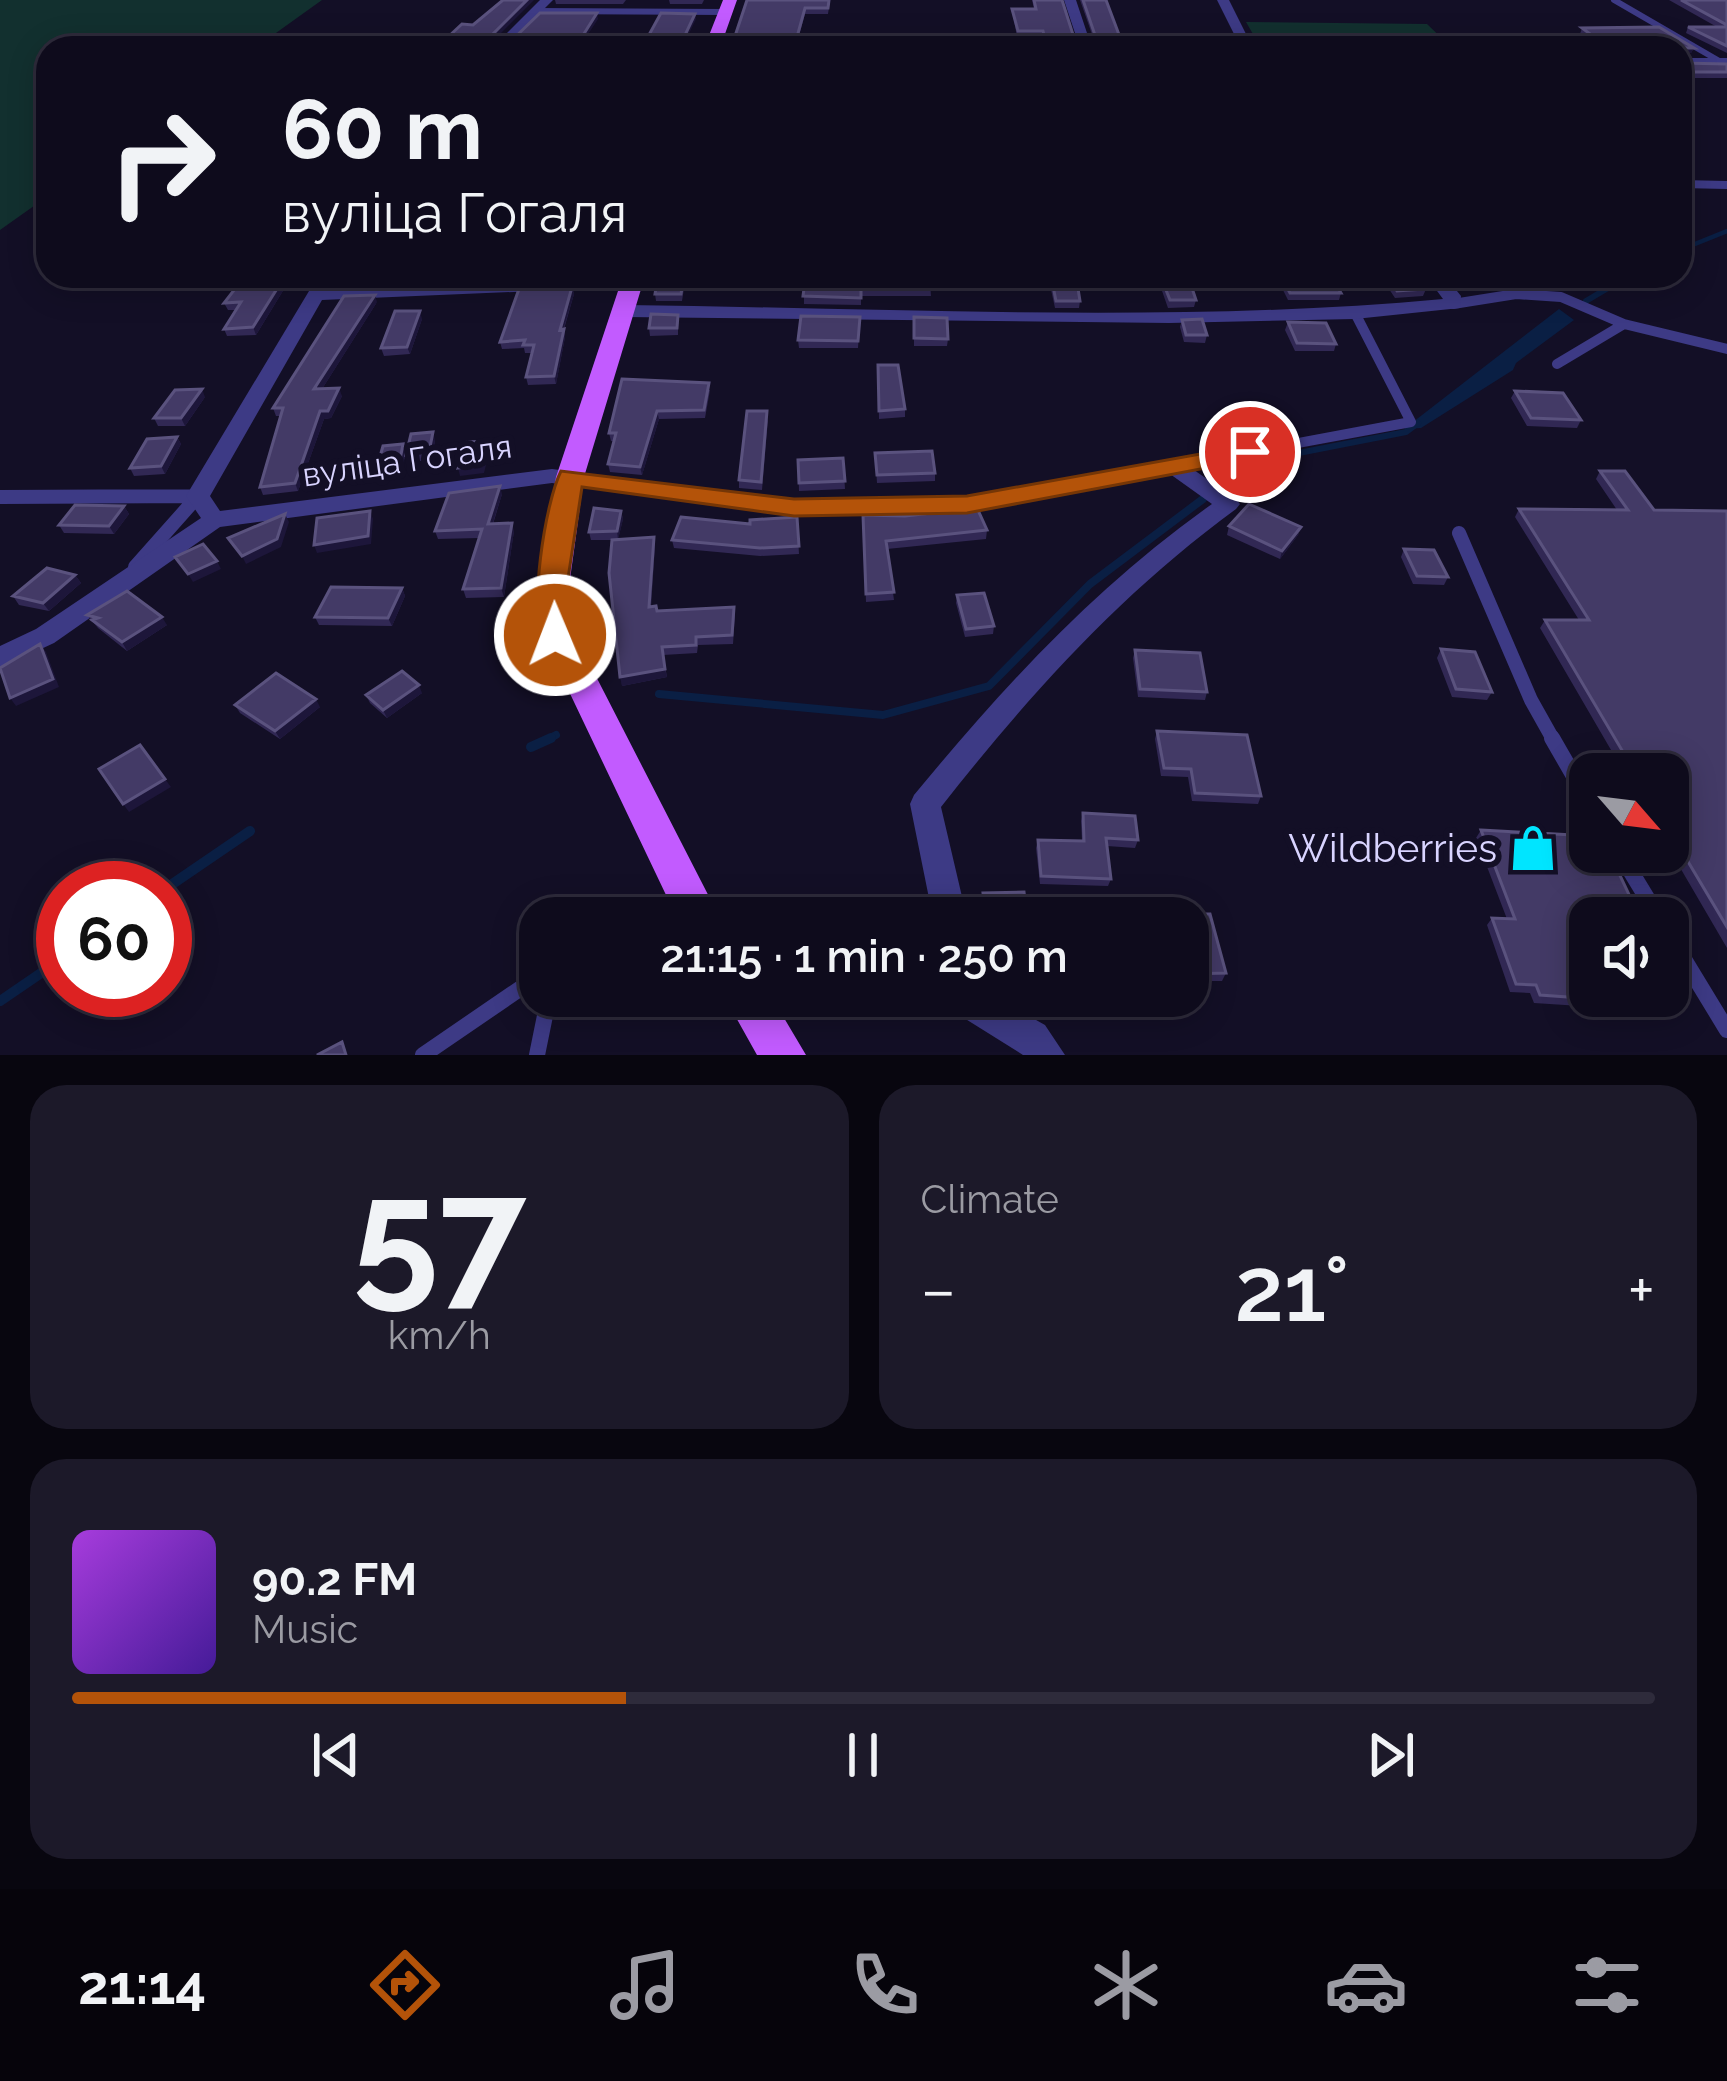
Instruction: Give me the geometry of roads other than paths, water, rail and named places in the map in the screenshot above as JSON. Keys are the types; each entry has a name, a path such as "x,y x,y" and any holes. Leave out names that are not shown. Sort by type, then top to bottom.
{"main road":[{"path":"717,36 728,6"},
{"path":"630,290 570,477 549,616 638,803 675,897"},
{"path":"759,1017 783,1055"}],"street":[{"path":"510,36 548,0"},
{"path":"1070,0 1082,36"},
{"path":"1222,0 1240,36"},
{"path":"1692,62 1724,62"},
{"path":"0,658 45,636 214,520 198,496 319,288"},
{"path":"506,288 1169,317 1355,313 1453,304 1445,288"},
{"name":"вуліца Гогаля","path":"214,520 520,477 570,477 794,508 967,505 1250,452"},
{"path":"945,897 925,805 1012,693 1157,552 1228,504 1178,469"},
{"path":"996,1017 1031,1037 1047,1055"}],"lane":[{"path":"1614,0 1678,36"},
{"path":"535,11 728,6"},
{"path":"1692,44 1724,62"},
{"path":"1692,184 1727,184"},
{"path":"1453,304 1516,294 1561,297 1624,324 1727,350"},
{"path":"1250,452 1411,422 1355,313"},
{"path":"1557,364 1624,324"},
{"path":"0,496 198,496"},
{"path":"119,585 198,496"},
{"path":"1459,533 1531,700 1569,768"},
{"path":"1689,968 1727,1030"},
{"path":"423,1055 519,990"},
{"path":"537,1055 544,1017"}],"water":[{"path":"1559,309 1574,320 1513,370 1421,428 1404,429"}],"waterway":[{"path":"1692,245 1727,231"},
{"path":"1586,301 1608,288"},
{"path":"1231,478 1253,462 1406,432 1418,423"},
{"path":"659,694 883,715 989,686 1090,584 1203,499"},
{"path":"544,741 556,735"},
{"path":"531,747 551,738"},
{"path":"192,871 250,831"},
{"path":"0,1001 36,976"}],"place":[{"name":"Wildberries","path":"1533,848"}]}
